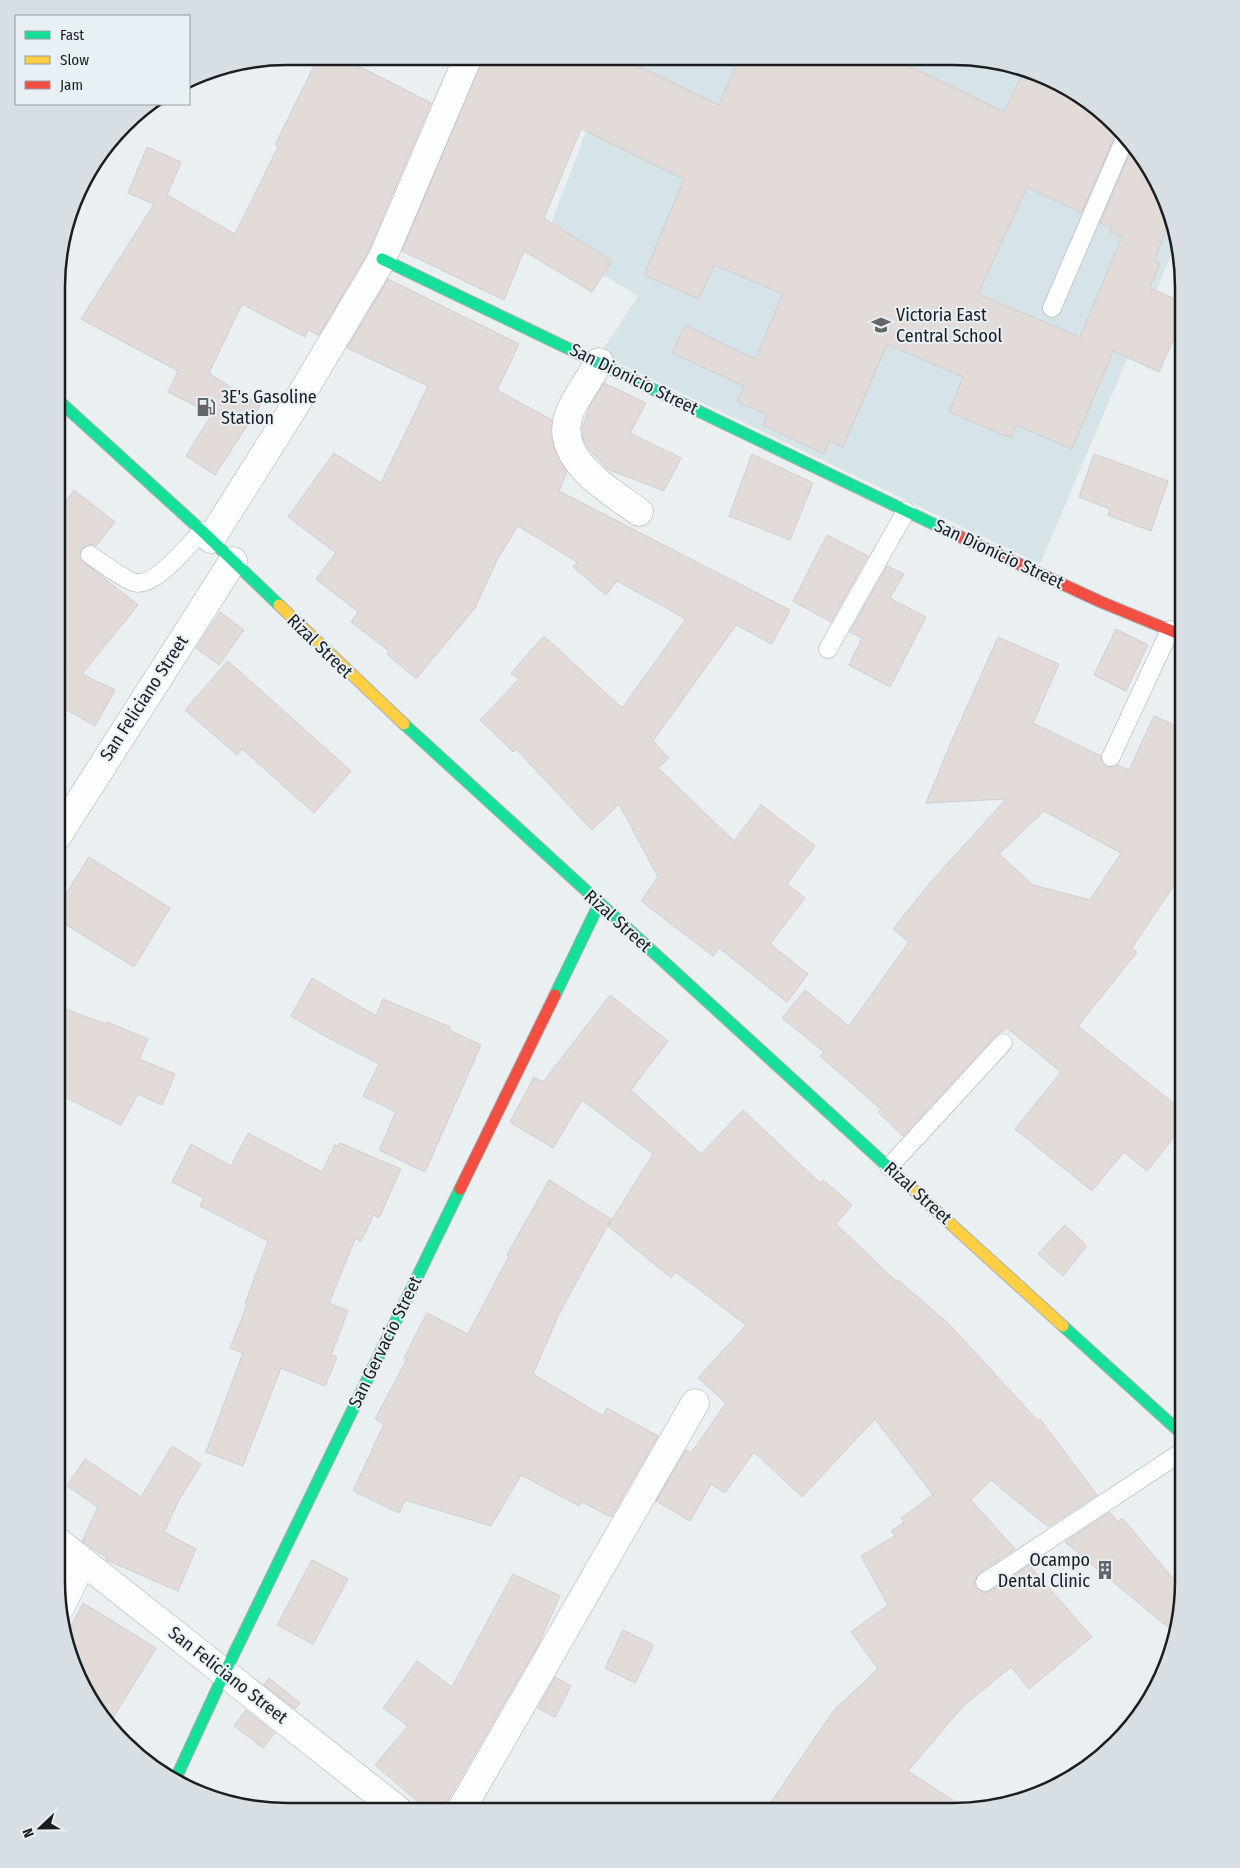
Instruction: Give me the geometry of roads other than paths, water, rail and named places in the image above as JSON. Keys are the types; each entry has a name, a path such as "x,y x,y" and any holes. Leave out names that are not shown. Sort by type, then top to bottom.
{"street":[{"path":"206,535 289,415 382,259 465,65"},
{"name":"San Dionicio Street","path":"382,259 906,511 1101,602 1175,632"},
{"path":"599,362 570,411 567,436 573,456 589,476 639,512"},
{"name":"Rizal Street","path":"65,410 206,535 355,679 599,904 1175,1428"},
{"name":"San Feliciano Street","path":"65,808 233,561"},
{"name":"San Gervacio Street","path":"178,1774 225,1672 599,904"},
{"path":"465,1803 695,1403"},
{"name":"San Feliciano Street","path":"65,1547 389,1803"},
{"path":"65,1597 82,1561"}],"lane":[{"path":"1052,308 1123,144"},
{"path":"828,649 906,511"},
{"path":"90,555 135,582 147,582 206,535"},
{"path":"1111,757 1175,637"},
{"path":"889,1167 1004,1043"},
{"path":"984,1582 1175,1456"}],"place":[{"name":"Victoria East Central School","path":"881,325"},
{"name":"3E's Gasoline Station","path":"206,407"},
{"name":"Ocampo Dental Clinic","path":"1105,1570"}]}
